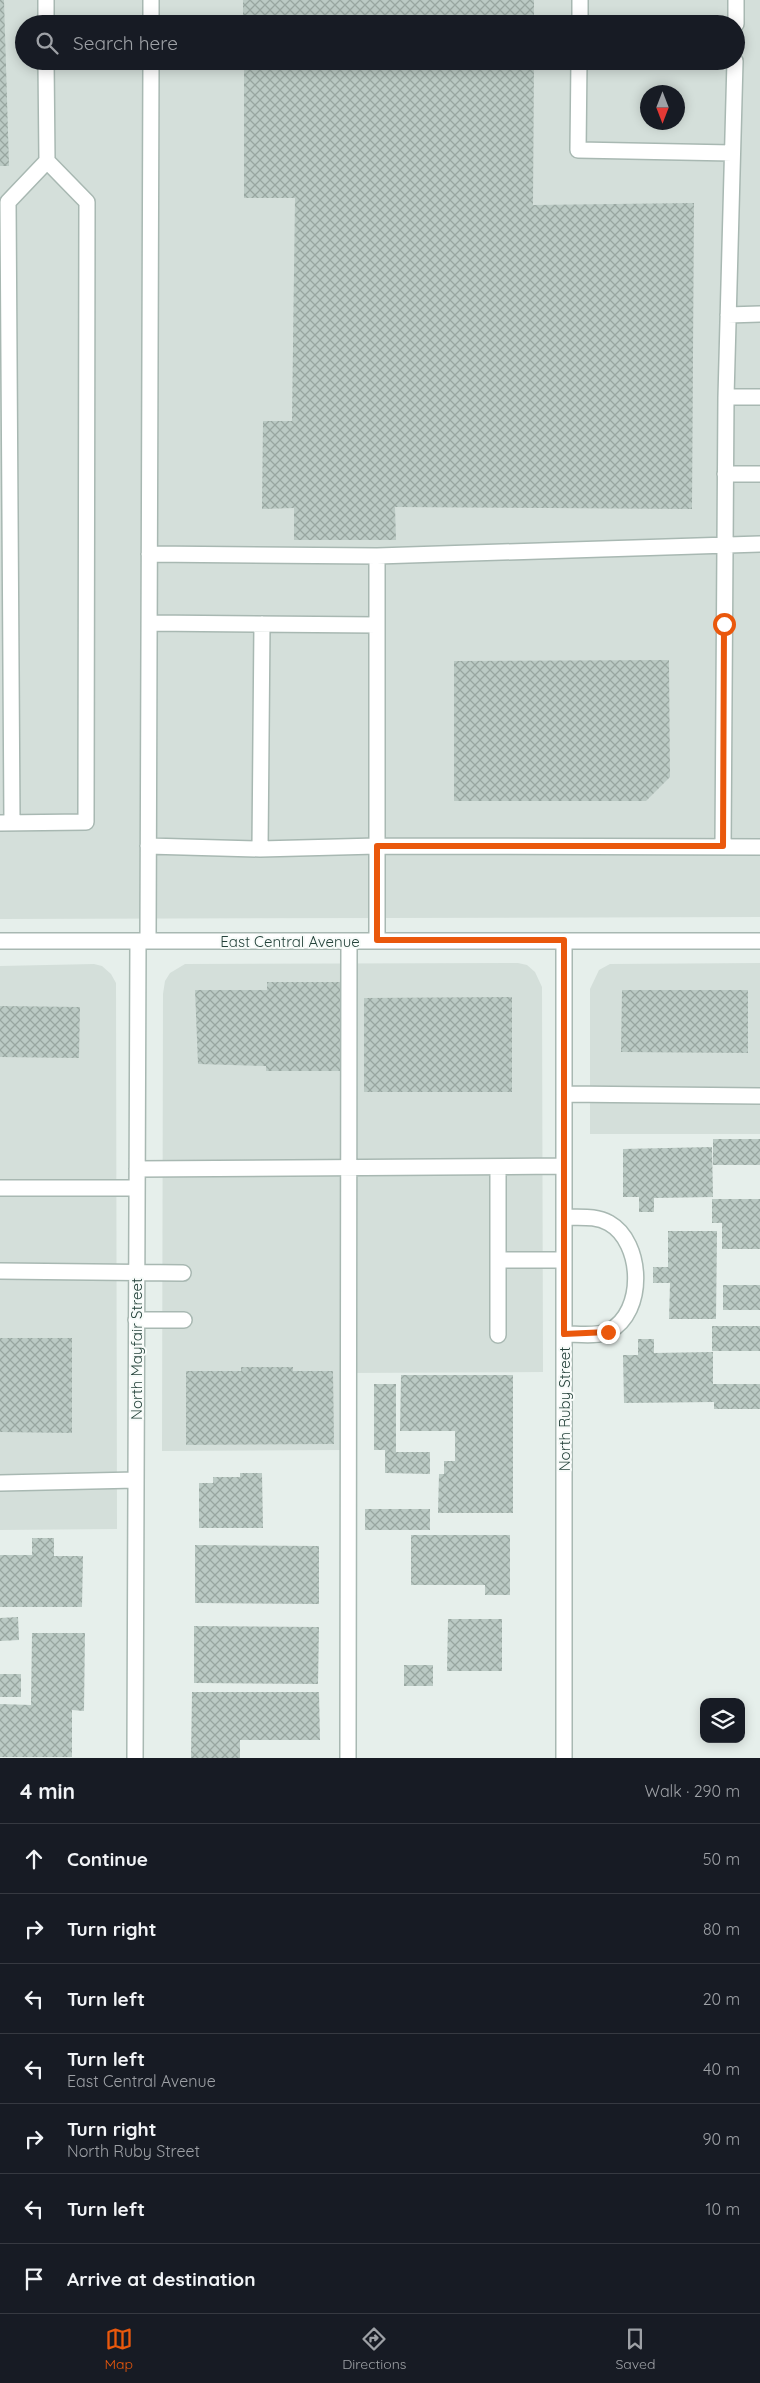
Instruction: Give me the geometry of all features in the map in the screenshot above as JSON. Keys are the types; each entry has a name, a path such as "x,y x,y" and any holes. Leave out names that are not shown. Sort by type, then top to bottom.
{"street":[{"path":"46,0 46,15"},
{"path":"151,0 151,15"},
{"path":"580,0 580,15"},
{"path":"736,0 736,15"},
{"path":"46,70 46,161 8,202 5,490 6,823 86,822 87,202 46,161"},
{"name":"North Mayfair Street","path":"135,1758 137,1169 143,940 148,846 151,70"},
{"path":"579,70 578,150 732,153"},
{"path":"723,846 726,397 735,70"},
{"path":"728,315 760,314"},
{"path":"726,397 760,397"},
{"path":"725,474 760,474"},
{"path":"149,554 377,556 760,544"},
{"path":"377,556 377,940"},
{"path":"149,623 377,625"},
{"path":"260,849 262,624"},
{"path":"148,846 260,849 377,846 760,847"},
{"name":"East Central Avenue","path":"0,940 760,940"},
{"path":"348,1758 349,940"},
{"name":"North Ruby Street","path":"564,940 564,1758"},
{"path":"564,1094 760,1096"},
{"path":"498,1166 498,1335"},
{"path":"137,1169 564,1166"},
{"path":"0,1188 137,1188"},
{"path":"564,1217 598,1218 610,1223 624,1234 631,1250 636,1280 633,1298 619,1325 602,1333 564,1334"},
{"path":"498,1260 564,1260"},
{"path":"0,1271 183,1273"},
{"path":"136,1320 184,1320"},
{"path":"0,1483 136,1480"}],"shaded area":[{"path":"0,0 760,0 760,917 0,919"},
{"path":"518,963 527,965 535,972 542,987 543,1372 345,1373 345,1450 162,1451 163,994 165,981 170,973 185,964"},
{"path":"760,963 760,1134 590,1134 590,989 599,970 610,964"},
{"path":"94,964 102,966 111,974 116,983 117,1529 0,1530 0,966"}],"building":[{"path":"0,0 4,0 9,166 0,166"},
{"path":"243,0 534,0 534,15 243,15"},
{"path":"244,70 534,70 533,205 694,203 692,509 395,507 396,540 294,540 294,508 262,509 263,421 292,421 295,198 244,198"},
{"path":"669,660 670,777 646,801 454,801 454,661"},
{"path":"267,982 340,982 340,1071 266,1071 266,1066 198,1064 195,990 267,990"},
{"path":"622,990 748,990 748,1053 621,1052"},
{"path":"512,997 512,1092 364,1092 364,998"},
{"path":"0,1006 80,1007 79,1058 0,1057"},
{"path":"713,1139 760,1139 760,1165 713,1165"},
{"path":"712,1147 713,1197 654,1198 654,1212 639,1212 639,1197 623,1197 623,1149"},
{"path":"712,1199 760,1199 760,1249 722,1249 722,1223 712,1223"},
{"path":"668,1231 717,1231 716,1319 669,1319 670,1283 653,1283 653,1267 668,1267"},
{"path":"723,1285 760,1285 760,1310 723,1310"},
{"path":"712,1326 760,1326 760,1351 712,1351"},
{"path":"0,1338 72,1338 72,1433 0,1432"},
{"path":"638,1339 654,1339 654,1353 713,1352 713,1384 760,1384 760,1409 714,1409 714,1402 624,1403 623,1355 638,1355"},
{"path":"241,1367 293,1367 293,1371 333,1371 334,1444 186,1445 186,1371 241,1371"},
{"path":"401,1375 513,1375 513,1513 438,1513 439,1474 444,1474 444,1461 455,1461 455,1431 400,1431"},
{"path":"374,1384 396,1384 396,1452 430,1452 430,1474 385,1473 385,1450 374,1450"},
{"path":"240,1473 262,1473 263,1528 199,1528 199,1483 213,1483 213,1477 240,1477"},
{"path":"365,1509 430,1509 430,1530 365,1530"},
{"path":"411,1535 510,1535 510,1595 485,1595 485,1585 411,1585"},
{"path":"32,1538 54,1538 54,1556 83,1556 82,1607 0,1607 0,1555 32,1555"},
{"path":"195,1545 319,1546 319,1604 195,1603"},
{"path":"18,1617 19,1640 0,1641 0,1618"},
{"path":"448,1619 502,1619 502,1671 447,1671"},
{"path":"194,1626 319,1627 318,1684 194,1683"},
{"path":"32,1633 85,1633 84,1711 72,1710 72,1757 0,1757 0,1704 31,1705"},
{"path":"404,1665 433,1665 433,1686 404,1686"},
{"path":"0,1674 21,1674 21,1697 0,1697"},
{"path":"192,1692 319,1692 320,1740 240,1740 240,1758 191,1758"}],"route":[{"path":"608,1332 564,1334 564,940 377,940 377,846 723,846 724,624"}]}
